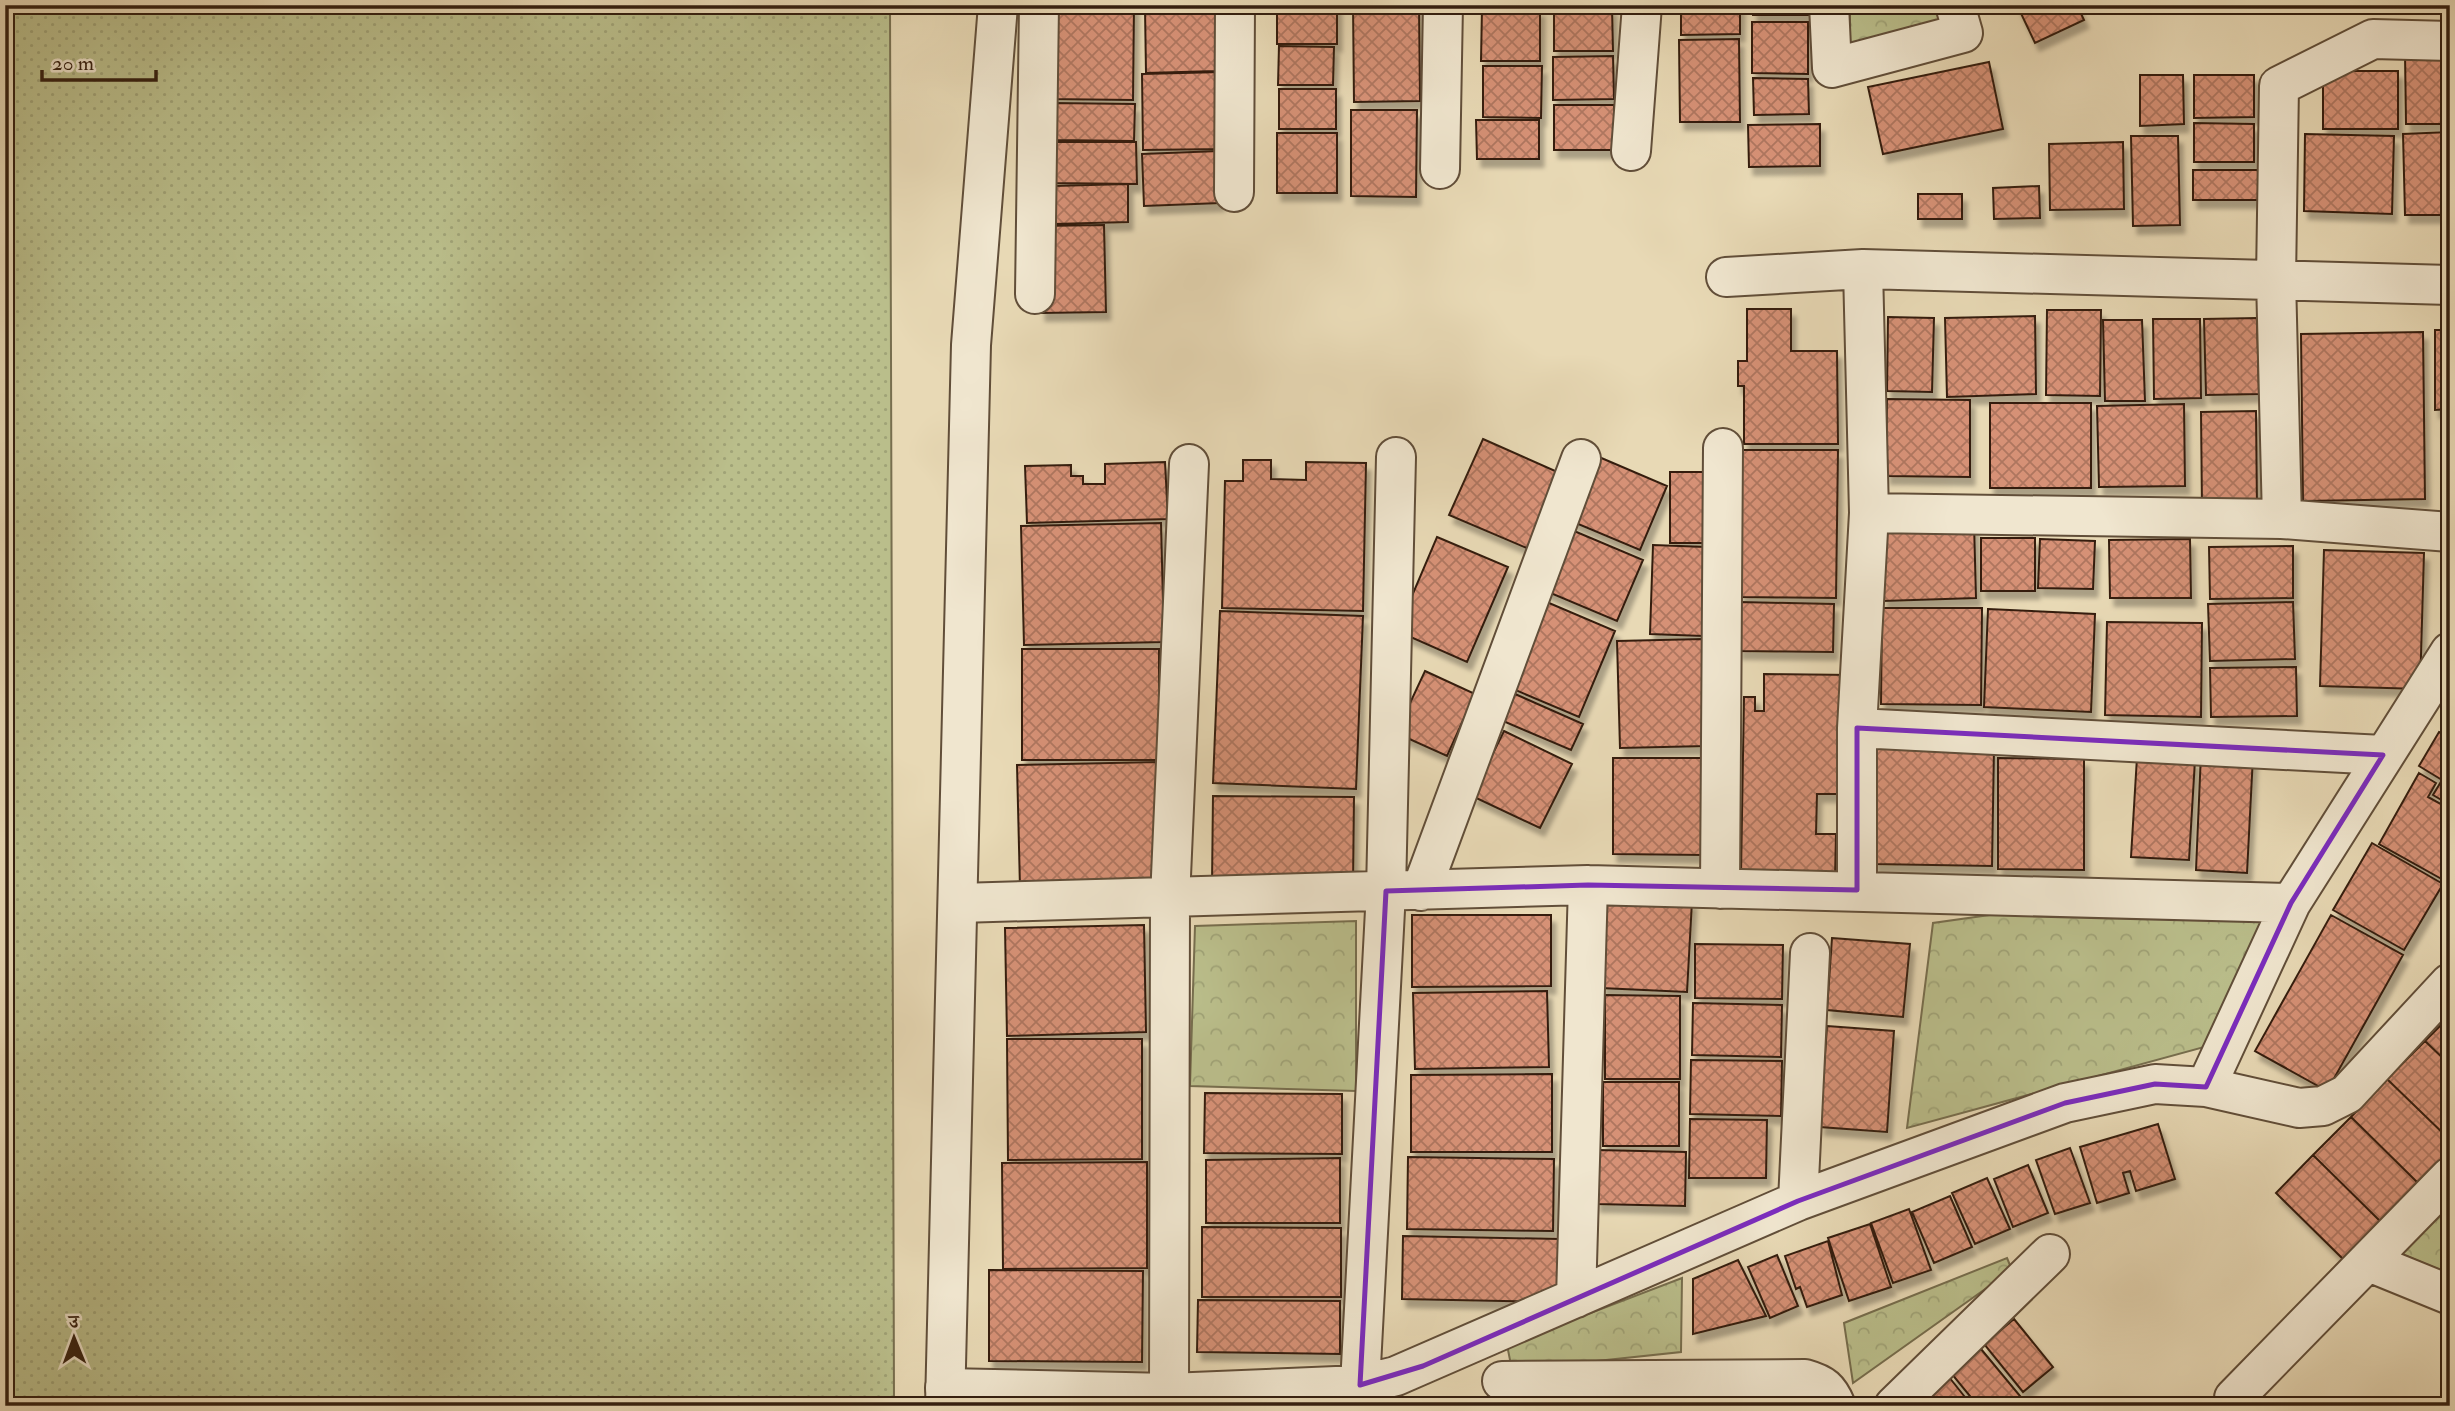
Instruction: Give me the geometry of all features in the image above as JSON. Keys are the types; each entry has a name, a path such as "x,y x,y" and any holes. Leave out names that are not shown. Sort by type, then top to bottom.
{"street":[{"path":"998,5 971,345 945,1397 1169,1393 1360,1385 1423,1366 1798,1201 2065,1103 2155,1084 2206,1087 2299,1108 2323,1106 2347,1094 2450,984"},
{"path":"1035,294 1040,5"},
{"path":"1234,192 1235,5"},
{"path":"1440,170 1443,5"},
{"path":"1630,151 1642,5"},
{"path":"1829,5 1832,68 1963,33 1955,5"},
{"path":"2282,519 2276,279 2279,86 2373,39 2450,41"},
{"path":"1857,890 1857,728 1869,513 1863,269"},
{"path":"1726,277 1863,269 2450,285"},
{"path":"1720,889 1723,448"},
{"path":"1360,1385 1404,891 1396,457"},
{"path":"1404,891 1581,459"},
{"path":"1169,1393 1170,899 1189,464"},
{"path":"1869,513 2282,519 2450,532"},
{"path":"2206,1087 2291,903 2450,652"},
{"path":"1857,728 2383,755"},
{"path":"959,903 1588,885 2291,903"},
{"path":"1576,1298 1588,885"},
{"path":"1798,1201 1810,953"},
{"path":"2240,1403 2450,1177"},
{"path":"1894,1406 2050,1254"},
{"path":"2369,1262 2450,1295"},
{"path":"1487,1337 1502,1394 1718,1392 1805,1379 1821,1383 1830,1391 1836,1406"}],"highlighted area":[{"path":"1857,728 2383,755 2291,903 2206,1087 2155,1084 2065,1103 1798,1201 1423,1366 1360,1385 1386,891 1588,885 1857,890"}],"green space":[{"path":"5,5 890,5 894,1406 5,1406"},
{"path":"1850,5 1942,5 1948,25 1850,50"},
{"path":"2011,912 2262,920 2208,1046 1907,1128 1933,923"},
{"path":"1356,921 1356,1091 1190,1086 1195,926"},
{"path":"2450,1197 2450,1274 2399,1253"},
{"path":"2007,1258 2012,1270 1853,1383 1844,1323"},
{"path":"1682,1278 1681,1352 1512,1370 1507,1345"}],"building":[{"path":"1048,5 1134,5 1133,100 1047,99"},
{"path":"1277,5 1337,5 1337,44 1277,44"},
{"path":"1353,5 1419,5 1420,101 1354,102"},
{"path":"1681,5 1740,5 1740,34 1681,35"},
{"path":"1753,5 1813,5 1813,15 1753,15"},
{"path":"2017,5 2077,5 2084,20 2035,43"},
{"path":"1554,7 1612,7 1613,51 1554,51"},
{"path":"1216,8 1217,71 1146,73 1145,9"},
{"path":"1482,8 1540,9 1540,61 1481,61"},
{"path":"1752,22 1808,22 1808,74 1752,73"},
{"path":"1739,39 1740,122 1680,122 1679,40"},
{"path":"1279,46 1334,47 1333,85 1278,85"},
{"path":"2450,53 2450,124 2406,124 2405,54"},
{"path":"1613,56 1614,99 1553,100 1553,57"},
{"path":"1989,62 2003,129 1883,154 1868,87"},
{"path":"1483,66 1542,66 1541,118 1483,117"},
{"path":"2323,71 2398,71 2398,129 2323,129"},
{"path":"1222,72 1224,149 1143,150 1142,74"},
{"path":"2140,75 2183,75 2184,124 2140,126"},
{"path":"2194,75 2254,75 2254,117 2194,118"},
{"path":"1753,78 1808,79 1809,114 1754,115"},
{"path":"1279,89 1336,89 1336,129 1279,129"},
{"path":"1053,103 1135,104 1134,141 1053,140"},
{"path":"1554,105 1614,105 1614,150 1554,150"},
{"path":"1351,110 1417,110 1416,197 1351,196"},
{"path":"1476,120 1539,120 1539,159 1477,159"},
{"path":"2194,123 2254,124 2254,162 2194,162"},
{"path":"1820,124 1820,166 1749,167 1748,125"},
{"path":"2450,132 2450,215 2405,215 2403,134"},
{"path":"1277,133 1337,133 1337,193 1277,193"},
{"path":"2305,134 2394,136 2392,214 2304,211"},
{"path":"2131,136 2178,136 2180,225 2133,226"},
{"path":"1051,142 1136,142 1137,184 1051,183"},
{"path":"2123,142 2124,209 2050,210 2049,144"},
{"path":"1219,151 1220,203 1144,206 1142,154"},
{"path":"2193,170 2258,170 2258,200 2193,200"},
{"path":"1128,184 1128,222 1054,224 1053,186"},
{"path":"2039,186 2040,218 1994,219 1993,188"},
{"path":"1918,194 1962,194 1962,219 1918,219"},
{"path":"1104,225 1106,312 1041,313 1039,226"},
{"path":"1747,309 1791,309 1791,351 1837,351 1838,444 1744,444 1744,386 1738,386 1738,361 1747,361"},
{"path":"2047,310 2101,310 2100,396 2046,395"},
{"path":"2035,316 2036,394 1947,397 1945,318"},
{"path":"1888,317 1934,318 1932,392 1887,391"},
{"path":"2257,318 2259,394 2206,395 2204,319"},
{"path":"2153,319 2200,319 2201,398 2154,399"},
{"path":"2103,320 2142,320 2145,401 2105,401"},
{"path":"2435,330 2450,330 2450,409 2435,410"},
{"path":"2423,332 2425,499 2303,501 2301,334"},
{"path":"1887,399 1970,400 1970,477 1886,476"},
{"path":"1990,403 2091,403 2091,488 1990,488"},
{"path":"2184,404 2185,486 2099,487 2097,406"},
{"path":"2256,411 2257,507 2202,508 2201,412"},
{"path":"2441,418 2450,418 2450,501 2442,501"},
{"path":"1483,439 1562,474 1529,549 1449,515"},
{"path":"1742,450 1838,450 1836,598 1740,597"},
{"path":"1599,457 1667,486 1640,550 1571,521"},
{"path":"1243,460 1271,460 1271,479 1306,480 1306,462 1366,463 1363,611 1222,608 1225,481 1243,481"},
{"path":"1165,462 1168,519 1027,523 1025,466 1071,465 1071,476 1083,476 1083,484 1105,484 1105,464"},
{"path":"1670,472 1707,472 1707,543 1670,543"},
{"path":"1161,523 1164,642 1024,645 1021,526"},
{"path":"1974,523 1976,598 1883,601 1881,526"},
{"path":"1567,528 1643,560 1617,621 1541,589"},
{"path":"1437,537 1508,567 1467,662 1397,631"},
{"path":"1981,538 2035,538 2035,591 1981,591"},
{"path":"2040,539 2095,541 2093,589 2038,588"},
{"path":"2190,539 2191,598 2110,598 2109,540"},
{"path":"1653,545 1706,547 1703,636 1650,634"},
{"path":"2293,546 2293,598 2210,599 2209,547"},
{"path":"2324,550 2424,553 2420,689 2320,686"},
{"path":"1542,600 1615,631 1579,717 1506,686"},
{"path":"1739,602 1834,604 1833,652 1738,651"},
{"path":"2293,602 2295,659 2210,661 2208,604"},
{"path":"1882,608 1982,608 1981,705 1881,704"},
{"path":"1988,609 2095,614 2091,712 1984,707"},
{"path":"1220,611 1363,616 1356,789 1213,783"},
{"path":"2107,622 2202,623 2201,717 2105,715"},
{"path":"1703,639 1706,746 1620,748 1617,641"},
{"path":"1022,649 1159,649 1159,760 1022,760"},
{"path":"2296,667 2297,716 2211,717 2210,668"},
{"path":"1425,671 1475,694 1447,756 1396,733"},
{"path":"1764,674 1853,675 1851,794 1817,794 1816,834 1836,834 1835,877 1741,875 1744,697 1755,697 1755,711 1764,711"},
{"path":"1515,694 1583,724 1571,750 1503,721"},
{"path":"1504,731 1572,764 1540,828 1472,796"},
{"path":"2439,732 2450,738 2450,805 2433,795 2442,780 2419,766"},
{"path":"1875,745 1994,748 1992,866 1873,864"},
{"path":"2201,753 2253,756 2247,873 2196,870"},
{"path":"2137,757 2195,760 2189,860 2131,857"},
{"path":"1613,758 1704,758 1704,855 1613,854"},
{"path":"1998,758 2084,759 2084,870 1998,869"},
{"path":"1158,762 1161,885 1020,888 1017,765"},
{"path":"2419,773 2436,783 2428,797 2450,809 2450,877 2447,882 2379,844"},
{"path":"1213,796 1354,797 1353,885 1212,884"},
{"path":"2372,843 2443,884 2404,950 2333,910"},
{"path":"1606,897 1692,901 1687,992 1601,988"},
{"path":"1412,915 1551,915 1551,986 1412,987"},
{"path":"2331,915 2403,955 2327,1091 2255,1051"},
{"path":"1144,925 1146,1032 1007,1036 1005,928"},
{"path":"1832,938 1910,944 1903,1017 1827,1010"},
{"path":"1695,944 1783,945 1782,999 1695,998"},
{"path":"1547,991 1549,1067 1415,1069 1413,993"},
{"path":"1605,995 1680,996 1680,1079 1605,1079"},
{"path":"1693,1003 1782,1005 1781,1057 1692,1055"},
{"path":"2450,1016 2450,1065 2425,1041"},
{"path":"1827,1026 1894,1031 1887,1132 1820,1127"},
{"path":"1007,1039 1142,1039 1142,1159 1008,1160"},
{"path":"2425,1041 2450,1065 2450,1140 2387,1079"},
{"path":"1691,1060 1782,1061 1781,1116 1690,1114"},
{"path":"1552,1074 1552,1152 1411,1152 1411,1075"},
{"path":"2387,1079 2450,1140 2450,1150 2418,1183 2351,1117"},
{"path":"1603,1082 1679,1082 1679,1146 1603,1146"},
{"path":"1205,1093 1342,1094 1342,1154 1204,1153"},
{"path":"2351,1117 2418,1183 2380,1221 2313,1155"},
{"path":"1690,1119 1767,1120 1766,1178 1689,1178"},
{"path":"2158,1124 2175,1179 2136,1191 2130,1171 2123,1173 2129,1193 2097,1203 2080,1147"},
{"path":"2070,1148 2090,1203 2055,1214 2036,1160"},
{"path":"1597,1150 1686,1152 1685,1206 1596,1204"},
{"path":"2313,1155 2380,1221 2343,1259 2276,1193"},
{"path":"1408,1157 1554,1159 1553,1231 1407,1229"},
{"path":"1340,1158 1340,1223 1206,1223 1206,1160"},
{"path":"1147,1162 1147,1268 1003,1269 1002,1163"},
{"path":"2028,1165 2048,1213 2013,1227 1994,1179"},
{"path":"1987,1178 2010,1229 1975,1244 1952,1193"},
{"path":"1950,1196 1972,1247 1934,1263 1912,1212"},
{"path":"1909,1209 1931,1270 1893,1283 1871,1223"},
{"path":"1870,1224 1891,1287 1849,1301 1828,1238"},
{"path":"1202,1227 1341,1228 1341,1297 1202,1297"},
{"path":"1403,1236 1560,1239 1559,1302 1402,1299"},
{"path":"1828,1241 1842,1295 1807,1307 1800,1287 1796,1289 1785,1256"},
{"path":"1777,1255 1798,1306 1770,1318 1748,1267"},
{"path":"1738,1260 1766,1316 1693,1334 1693,1279"},
{"path":"989,1270 1143,1271 1142,1362 989,1361"},
{"path":"1198,1300 1340,1301 1340,1354 1197,1352"},
{"path":"2014,1319 2053,1367 2023,1392 1984,1344"},
{"path":"1981,1349 2020,1396 2009,1406 1978,1406 1951,1373"},
{"path":"1949,1377 1972,1406 1921,1406"},
{"path":"1600,1389 1600,1406 1524,1406 1523,1390"},
{"path":"1630,1392 1703,1392 1703,1406 1630,1406"},
{"path":"1382,1399 1472,1400 1472,1406 1381,1406"},
{"path":"1796,1400 1796,1406 1770,1406 1770,1401"}]}
